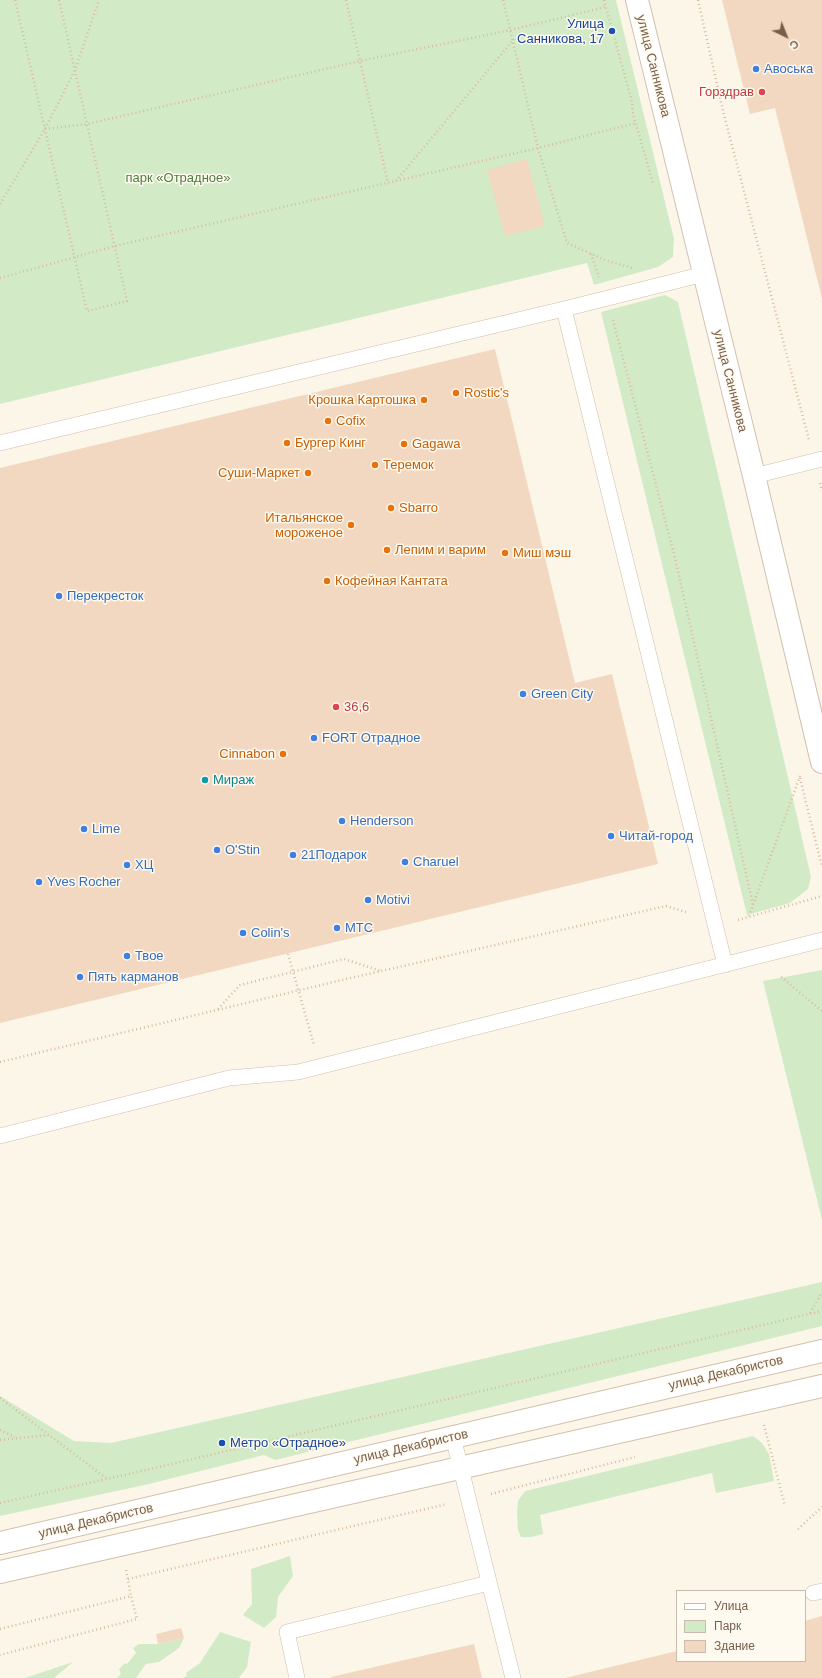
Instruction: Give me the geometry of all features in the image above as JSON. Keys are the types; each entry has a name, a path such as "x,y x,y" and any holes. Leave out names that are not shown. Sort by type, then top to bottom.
{"main road":[{"name":"улица Санникова","path":"637,0 754,476 822,762"},
{"name":"улица Декабристов","path":"0,1543 822,1351"},
{"path":"0,1572 822,1386"}],"lane":[{"path":"0,443 564,309 704,274"},
{"path":"564,309 725,964"},
{"path":"754,476 818,460"},
{"path":"0,1136 230,1078 298,1072 822,940"},
{"path":"452,1437 513,1678"},
{"path":"297,1678 286,1632 489,1583"}],"path":[{"path":"15,0 87,312 127,301 59,0"},
{"path":"0,204 45,129 75,70 99,0"},
{"path":"346,0 388,183"},
{"path":"503,0 512,30 538,148 567,243 605,260 635,268"},
{"path":"604,0 655,191"},
{"path":"698,0 723,111 818,460 822,491"},
{"path":"45,129 87,124 360,61 512,30 605,7"},
{"path":"396,181 514,39"},
{"path":"0,278 115,246 538,148 636,123"},
{"path":"591,254 607,298 675,558 753,905"},
{"path":"749,917 800,776"},
{"path":"0,1062 298,990 666,906 723,924 822,896"},
{"path":"288,954 320,1066"},
{"path":"218,1010 240,986 344,959 382,971"},
{"path":"781,977 822,1011"},
{"path":"810,1313 822,1293"},
{"path":"0,1503 822,1311"},
{"path":"0,1398 106,1478"},
{"path":"764,1425 785,1506"},
{"path":"0,1430 15,1438"},
{"path":"0,1440 49,1435"},
{"path":"798,1530 822,1507"},
{"path":"0,1655 137,1619 125,1568"},
{"path":"0,1629 132,1596"}],"green space":[{"name":"парк «Отрадное»","path":"0,0 616,0 674,239 673,257 658,267 594,285 587,263 0,404"},
{"path":"665,295 678,302 811,877 808,889 790,903 747,915 601,312"},
{"path":"822,970 822,1220 763,981"},
{"path":"822,1282 822,1326 275,1460 264,1455 149,1484 0,1516 0,1396 74,1441 111,1443"},
{"path":"753,1436 762,1443 769,1454 774,1481 716,1493 712,1473 540,1515 543,1534 531,1537 521,1537 518,1530 518,1501 525,1491"},
{"path":"290,1556 293,1576 278,1597 276,1617 264,1628 243,1615 252,1604 251,1569"},
{"path":"220,1632 251,1642 247,1667 239,1678 183,1678 187,1676 186,1673 200,1663"},
{"path":"184,1638 179,1648 159,1662 146,1664 136,1678 117,1678 121,1674 119,1669 125,1663 127,1664 136,1653 133,1648 139,1644 158,1644"},
{"path":"73,1662 54,1678 25,1678"}],"building":[{"path":"722,0 822,0 822,299 775,108 750,114"},
{"path":"527,159 545,226 505,236 487,170"},
{"name":"FORT Отрадное","path":"495,349 575,683 612,674 658,864 0,1023 0,468"},
{"path":"822,1616 822,1678 565,1678 676,1651 676,1662 806,1662 806,1621"},
{"path":"181,1628 184,1638 158,1644 156,1634"},
{"path":"474,1644 482,1678 331,1678 331,1677"}],"place":[{"name":"Улица Санникова, 17","path":"612,31"},
{"name":"Авоська","path":"756,69"},
{"name":"Горздрав","path":"762,92"},
{"name":"Rostic's","path":"456,393"},
{"name":"Крошка Картошка","path":"424,400"},
{"name":"Cofix","path":"328,421"},
{"name":"Бургер Кинг","path":"287,443"},
{"name":"Gagawa","path":"404,444"},
{"name":"Теремок","path":"375,465"},
{"name":"Суши-Маркет","path":"308,473"},
{"name":"Sbarro","path":"391,508"},
{"name":"Итальянское мороженое","path":"351,525"},
{"name":"Лепим и варим","path":"387,550"},
{"name":"Миш мэш","path":"505,553"},
{"name":"Кофейная Кантата","path":"327,581"},
{"name":"Перекресток","path":"59,596"},
{"name":"Green City","path":"523,694"},
{"name":"36,6","path":"336,707"},
{"name":"FORT Отрадное","path":"314,738"},
{"name":"Cinnabon","path":"283,754"},
{"name":"Мираж","path":"205,780"},
{"name":"Henderson","path":"342,821"},
{"name":"Lime","path":"84,829"},
{"name":"Читай-город","path":"611,836"},
{"name":"O'Stin","path":"217,850"},
{"name":"21Подарок","path":"293,855"},
{"name":"Charuel","path":"405,862"},
{"name":"ХЦ","path":"127,865"},
{"name":"Yves Rocher","path":"39,882"},
{"name":"Motivi","path":"368,900"},
{"name":"МТС","path":"337,928"},
{"name":"Colin's","path":"243,933"},
{"name":"Твое","path":"127,956"},
{"name":"Пять карманов","path":"80,977"},
{"name":"Метро «Отрадное»","path":"222,1443"}]}
